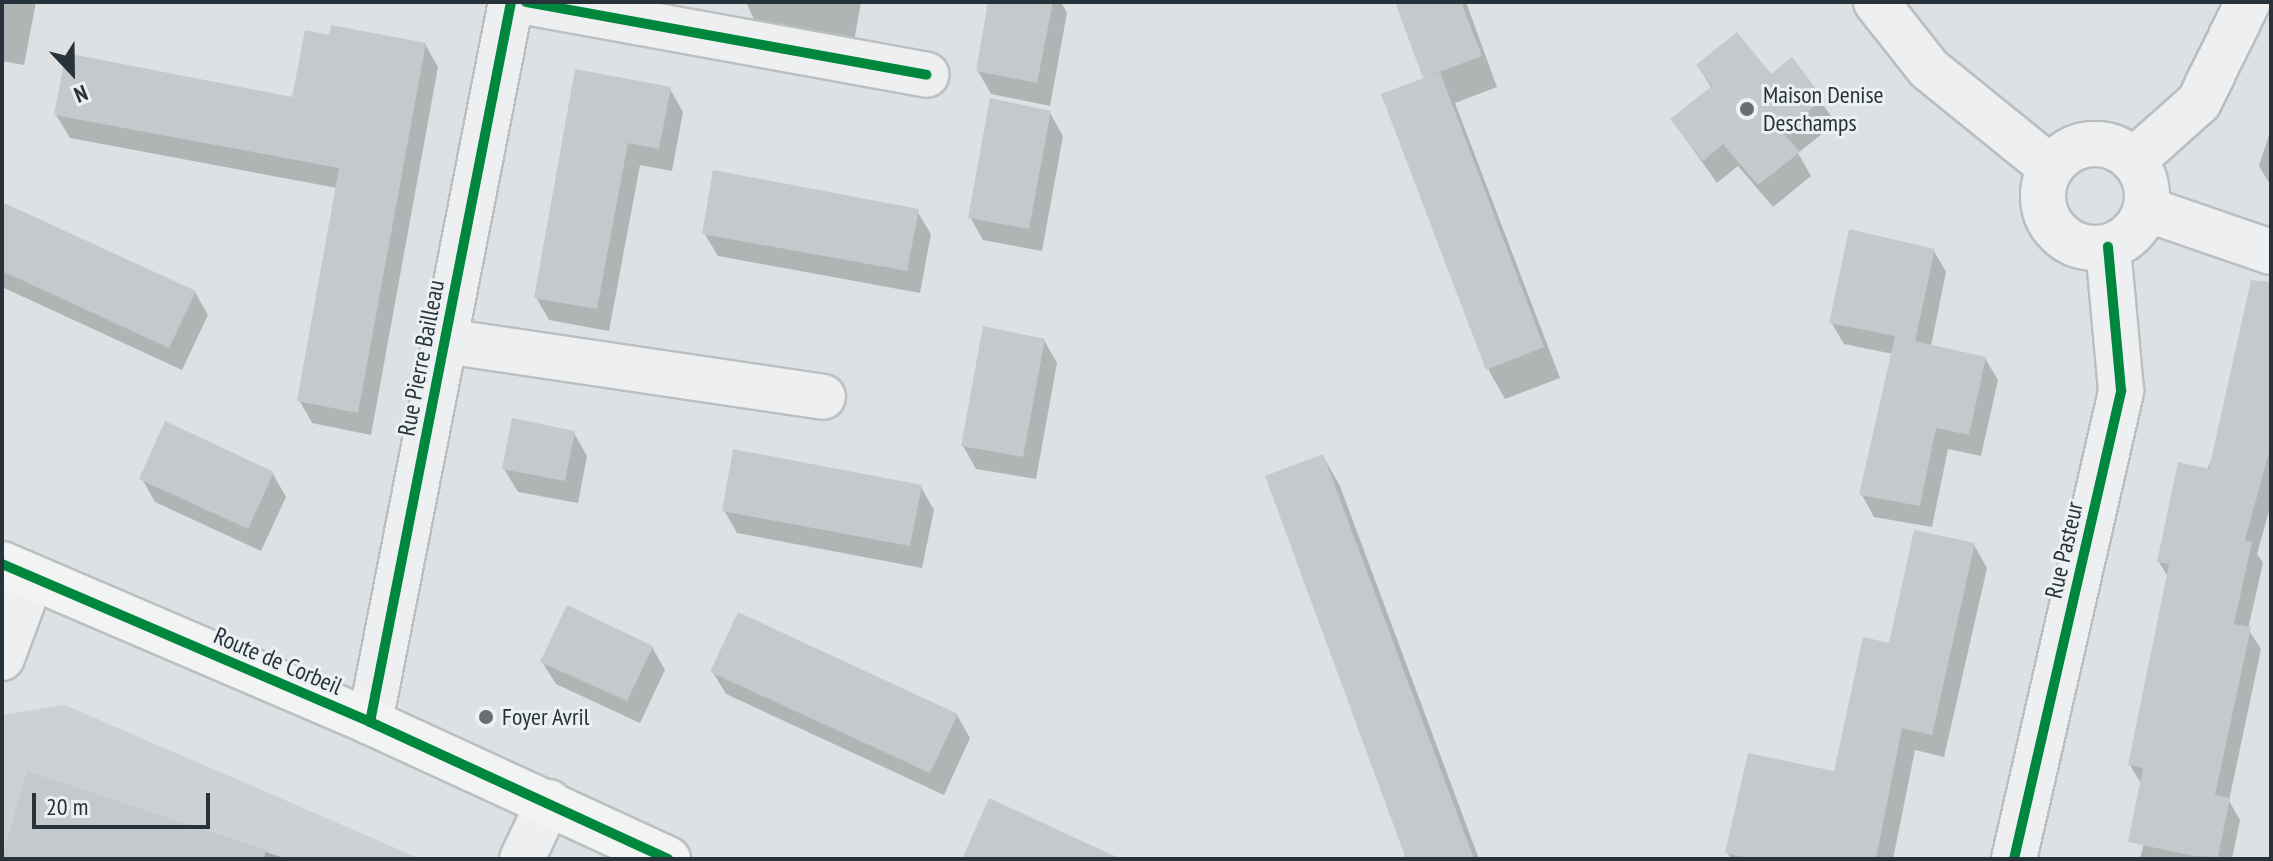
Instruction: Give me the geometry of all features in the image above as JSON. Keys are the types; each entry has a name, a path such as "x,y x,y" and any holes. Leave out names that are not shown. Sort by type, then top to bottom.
{"main road":[{"name":"Route de Corbeil","path":"17,570 370,722 668,859"}],"street":[{"name":"Rue Pierre Bailleau","path":"370,722 511,2"},
{"path":"526,2 926,75"},
{"path":"1876,2 1929,69 2050,167"},
{"path":"2134,160 2199,102 2248,2"},
{"path":"2080,145 2119,148 2134,160 2146,183 2146,209 2138,226 2108,247 2087,248 2068,241 2052,227 2043,208 2043,187 2050,167 2080,145"},
{"path":"2146,209 2271,252"},
{"name":"Rue Pasteur","path":"2014,859 2121,390 2108,247"},
{"name":"Rue Pierre Bailleau","path":"445,341 823,397"},
{"path":"2,658 17,570"},
{"path":"522,859 549,802"}],"shaded area":[{"path":"65,705 421,859 2,859 2,715"}],"building":[{"path":"988,2 1053,2 1037,83 976,71"},
{"path":"1395,2 1461,2 1482,56 1423,78"},
{"path":"331,25 426,43 358,413 297,401 339,168 54,115 66,53 292,97 305,30 329,35"},
{"name":"Maison Denise Deschamps","path":"1737,32 1771,74 1792,57 1824,99 1782,132 1800,152 1758,185 1723,144 1703,161 1670,119 1712,86 1696,65"},
{"path":"575,69 671,87 659,149 628,143 597,309 534,298"},
{"path":"1440,72 1544,347 1486,370 1381,94"},
{"path":"990,98 1051,111 1029,229 968,218"},
{"path":"713,170 919,209 907,271 702,234"},
{"path":"2,202 196,291 169,348 2,271"},
{"path":"1849,229 1935,249 1915,341 1901,338 1986,357 1969,435 1936,428 1920,506 1859,495 1895,336 1829,323"},
{"path":"2251,280 2271,282 2271,445 2245,540 2252,542 2234,624 2251,627 2215,795 2230,798 2218,857 2194,856 2128,842 2143,768 2128,765 2169,564 2157,562 2178,462 2209,469"},
{"path":"983,326 1045,339 1023,457 961,446"},
{"path":"512,418 575,431 565,481 502,469"},
{"path":"165,421 274,472 248,529 139,479"},
{"path":"733,449 922,485 910,546 722,511"},
{"path":"1323,454 1474,859 1406,859 1265,476"},
{"path":"1914,530 1975,543 1932,735 1902,728 1876,859 1754,859 1725,853 1748,753 1834,771 1863,637 1889,643"},
{"path":"567,605 653,646 627,701 540,662"},
{"path":"738,612 958,714 930,773 710,672"},
{"path":"27,771 266,850 264,859 2,859"},
{"path":"989,798 1121,859 962,859"}],"cycle path":[{"path":"370,722 511,2"},
{"path":"526,2 926,75"},
{"path":"2014,859 2121,390 2108,247"},
{"path":"2,564 370,722 668,859"}],"place":[{"name":"Maison Denise Deschamps","path":"1747,109"},
{"name":"Foyer Avril","path":"486,717"}]}
